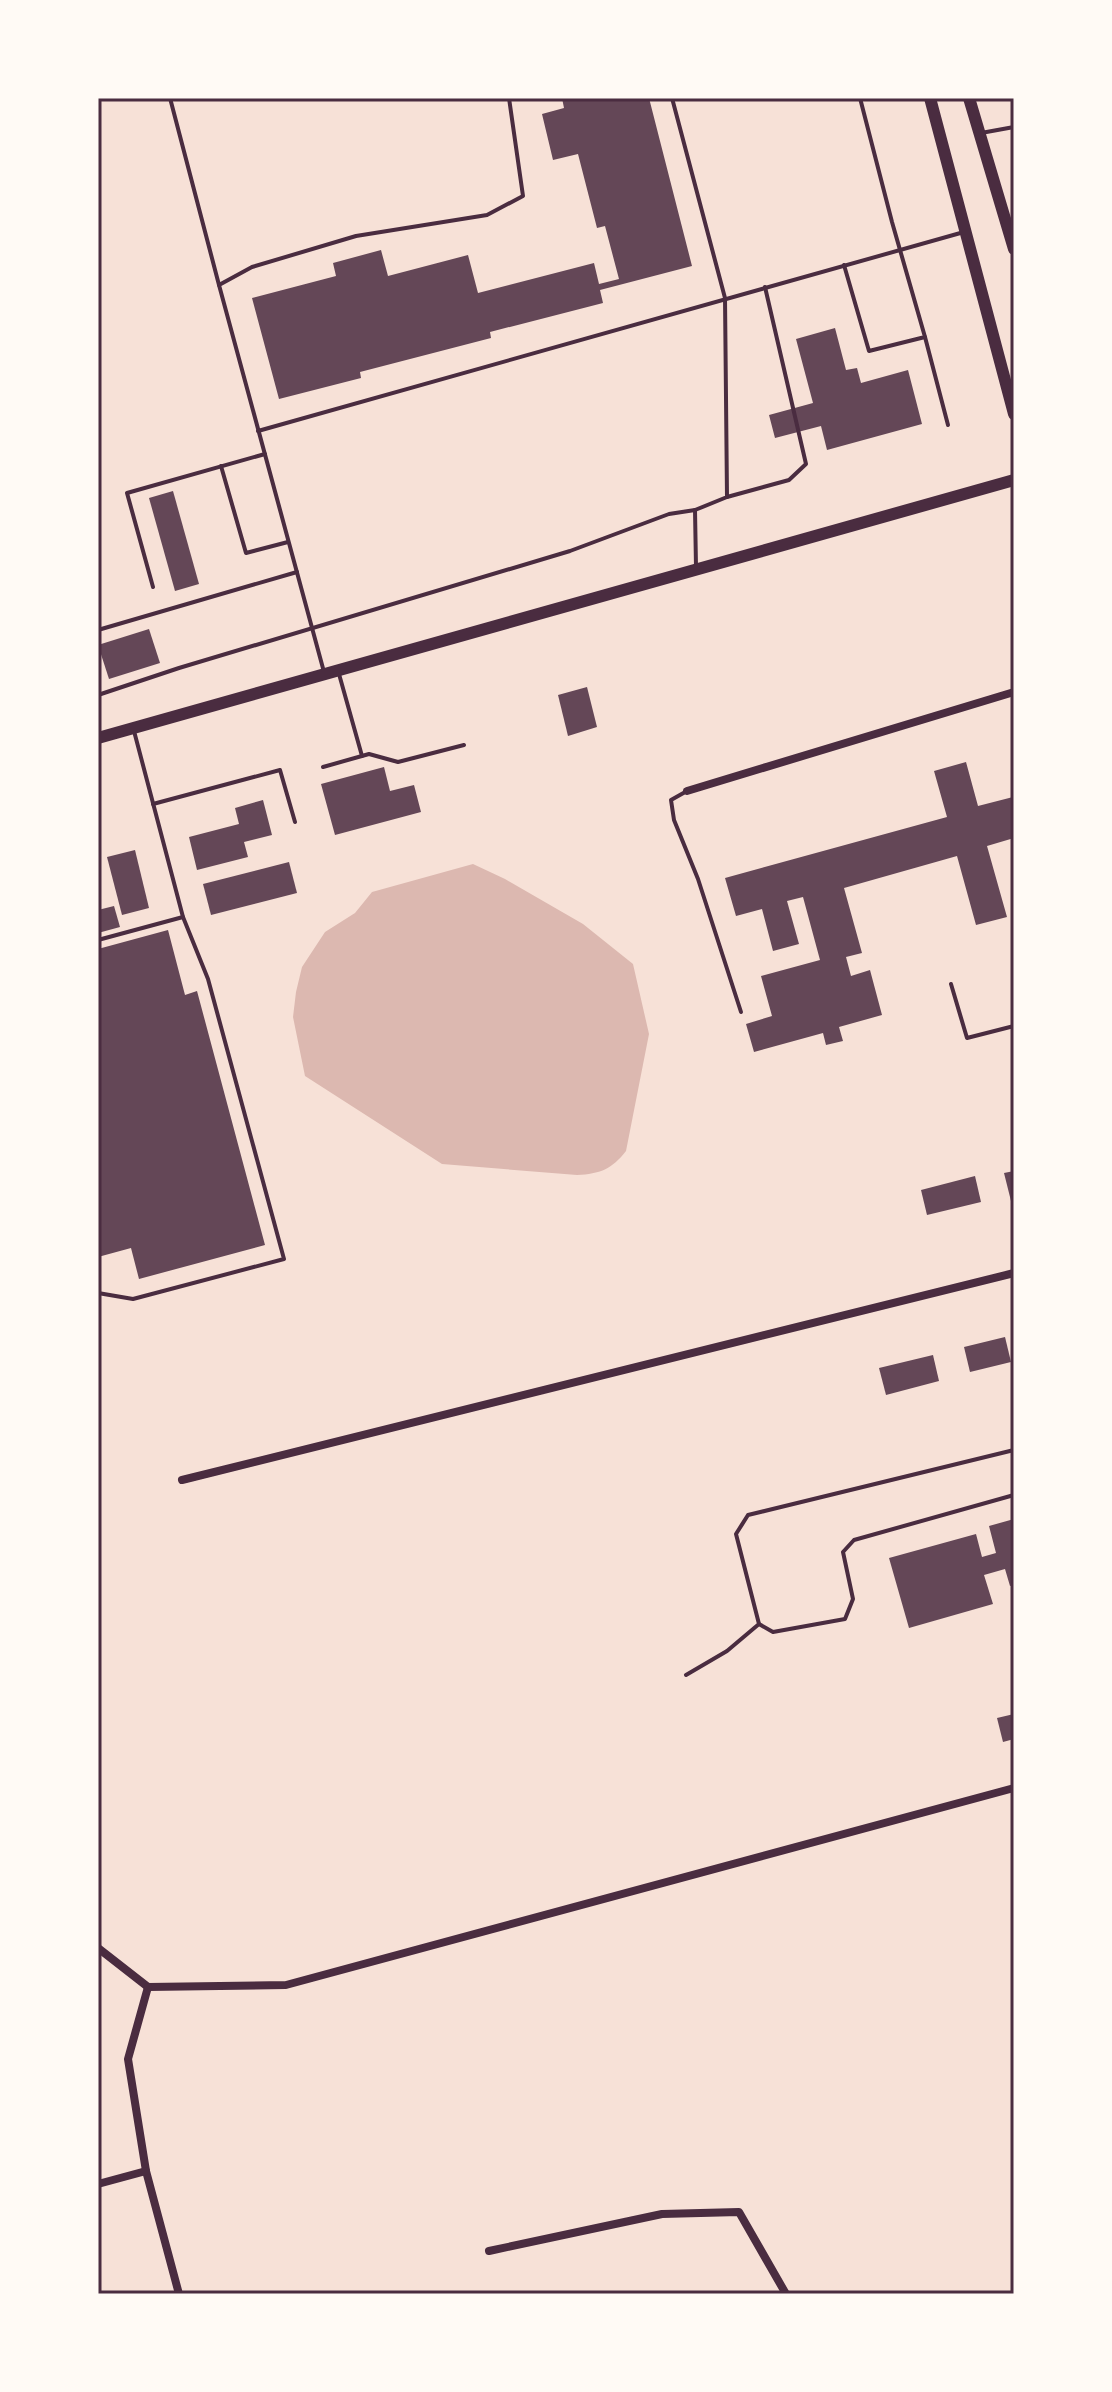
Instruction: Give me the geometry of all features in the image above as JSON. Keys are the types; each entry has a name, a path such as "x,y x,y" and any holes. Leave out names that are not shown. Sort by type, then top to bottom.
{"main road":[{"path":"930,98 1014,414"},
{"path":"969,98 1013,242"},
{"path":"98,738 1014,480"}],"street":[{"path":"687,791 1014,692"},
{"path":"182,1480 1014,1273"},
{"path":"98,1948 148,1987 286,1985 1014,1788"},
{"path":"148,1987 128,2059 146,2171 179,2294"},
{"path":"98,2184 146,2171"},
{"path":"489,2251 662,2214 739,2212 786,2294"}],"lane":[{"path":"170,98 325,674"},
{"path":"219,285 252,267 356,236 487,215 523,196 509,98"},
{"path":"672,98 725,298 727,497"},
{"path":"860,98 948,425"},
{"path":"980,133 1014,127"},
{"path":"258,431 966,231"},
{"path":"844,265 869,351 925,337"},
{"path":"98,695 312,627 570,551 669,514 695,510 727,497 789,480 806,464 765,287"},
{"path":"153,587 127,493 265,454"},
{"path":"221,466 246,553 289,542"},
{"path":"695,510 696,569"},
{"path":"98,630 297,572"},
{"path":"338,670 362,756"},
{"path":"98,1293 133,1299 284,1259 208,979 183,917 133,728"},
{"path":"323,767 369,754 398,762 464,745"},
{"path":"153,804 280,770 295,822"},
{"path":"687,791 671,800 674,820 698,879 741,1012"},
{"path":"98,940 183,917"},
{"path":"951,984 967,1038 1014,1026"},
{"path":"1014,1450 748,1515 736,1534 759,1624 773,1632 845,1619 853,1599 843,1552 854,1540 1014,1495"},
{"path":"686,1675 727,1651 759,1624"}],"shaded area":[{"path":"473,864 583,924 633,964 649,1034 626,1151 605,1169 577,1175 442,1164 305,1076 293,1017 296,992 302,967 325,932 355,913 372,892"}],"building":[{"path":"562,98 649,98 692,266 600,290 603,303 490,332 491,338 360,372 361,378 279,399 252,298 336,276 333,263 381,250 388,276 468,255 478,293 594,263 599,284 619,279 605,226 597,228 578,154 553,160 542,114 564,108"},
{"path":"835,328 846,370 857,368 861,383 908,370 922,424 827,450 821,426 775,438 769,415 813,403 796,339"},
{"path":"173,491 199,584 175,591 149,498"},
{"path":"149,629 160,663 109,679 98,645"},
{"path":"587,687 597,727 568,736 558,695"},
{"path":"966,762 978,806 1013,797 1014,838 987,846 1007,917 976,925 957,856 844,888 862,953 846,957 851,976 870,970 882,1015 839,1027 843,1041 826,1045 823,1033 754,1052 746,1024 772,1016 761,976 820,960 803,897 787,901 799,944 773,951 762,909 736,916 725,878 947,817 934,771"},
{"path":"384,767 390,791 414,785 421,812 335,835 321,784"},
{"path":"263,800 272,835 244,842 248,857 197,870 189,837 239,824 235,808"},
{"path":"135,850 149,908 122,915 107,857"},
{"path":"289,862 297,893 211,915 203,884"},
{"path":"114,906 120,927 98,933 98,910"},
{"path":"168,930 185,995 197,991 265,1245 139,1279 131,1248 98,1257 98,949"},
{"path":"1014,1171 1014,1200 1011,1201 1004,1173"},
{"path":"975,1176 981,1202 927,1215 921,1190"},
{"path":"1005,1337 1011,1362 970,1372 964,1347"},
{"path":"933,1355 939,1381 886,1395 879,1368"},
{"path":"1014,1519 1014,1585 1010,1586 1005,1569 984,1575 993,1604 909,1628 889,1558 976,1534 982,1557 996,1553 989,1526"},
{"path":"1014,1714 1014,1739 1003,1742 997,1718"}]}
